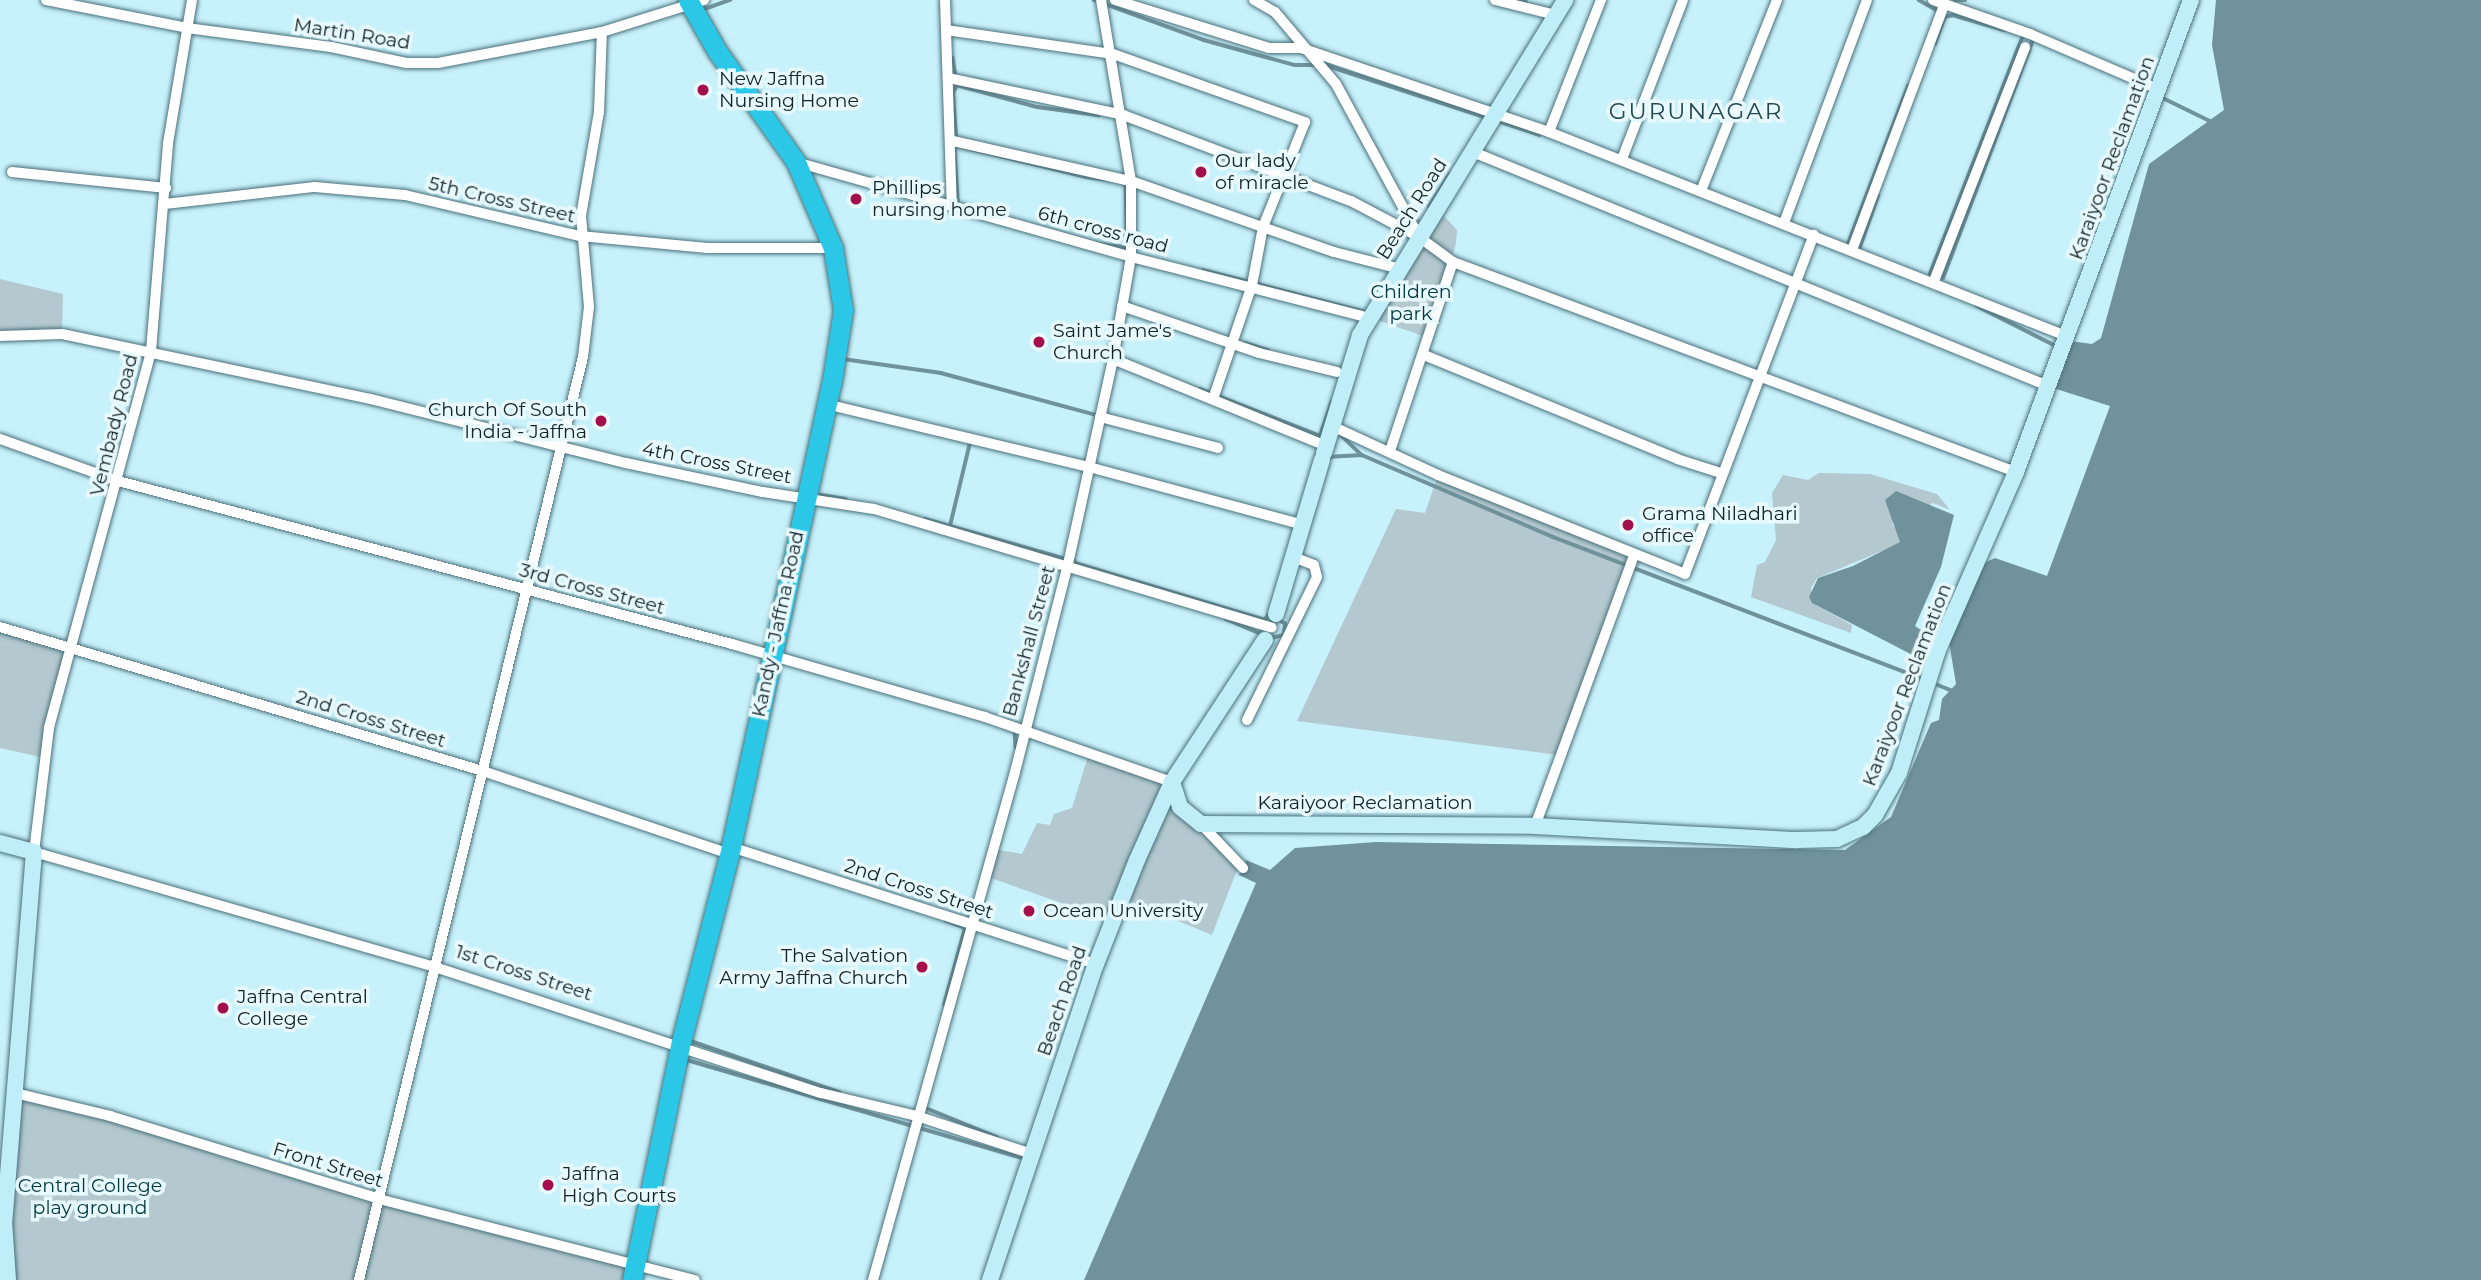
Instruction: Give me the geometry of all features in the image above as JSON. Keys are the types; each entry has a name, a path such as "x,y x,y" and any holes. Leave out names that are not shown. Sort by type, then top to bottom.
{"highway":[{"name":"Kandy - Jaffna Road","path":"633,1272 680,1046 730,851 804,496 826,404 843,310 834,248 796,162 717,51 694,2"}],"main road":[{"name":"Beach Road","path":"990,1280 1096,964 1172,782 1271,626 1332,426 1342,373 1360,335 1565,0"},
{"name":"Karaiyoor Reclamation","path":"1201,824 1535,825 1797,840 1850,834 1875,815 1899,772 1938,650 2016,472 2069,337 2191,0"},
{"path":"1172,782 1180,807 1201,824"},
{"name":"1st Cross Street","path":"0,843 34,852"},
{"path":"8,1280 2,1262 10,1099 34,852"}],"street":[{"name":"Martin Road","path":"46,0 187,27 416,63 438,63 602,32 694,2"},
{"name":"Vembady Road","path":"34,852 48,728 118,481 151,352 168,144 192,0"},
{"path":"945,0 953,141 952,206"},
{"name":"Bankshall Street","path":"873,1280 969,925 998,837 1068,564 1113,359 1131,257 1131,181 1113,54 1101,0"},
{"path":"1115,0 1269,48 1301,48 1549,132 1934,281 2069,337"},
{"path":"1254,0 1275,12 1301,48 1336,84 1419,237"},
{"path":"1495,0 1556,15"},
{"path":"1549,132 1601,0"},
{"path":"1622,159 1683,0"},
{"path":"1701,191 1777,0"},
{"path":"1784,223 1867,0"},
{"path":"1852,250 1939,2 2030,34 2160,90"},
{"path":"946,30 1113,54 1305,122 1263,227 1252,285 1213,399"},
{"path":"359,1280 435,967 486,772 526,589 587,335 589,307 580,236 583,192 599,112 602,32"},
{"path":"1934,281 2025,47"},
{"path":"948,78 1123,115 1351,201 1419,237 1453,262 1760,380 2016,472"},
{"path":"953,141 1131,181 1334,252 1400,269"},
{"path":"1473,152 2048,386"},
{"name":"6th cross road","path":"796,162 1131,257 1252,285 1362,316"},
{"path":"12,172 166,188"},
{"name":"5th Cross Street","path":"165,204 315,187 405,195 580,236 707,248 834,248"},
{"path":"1332,426 1634,555 1685,574 1721,473 1798,284 1814,235"},
{"path":"1390,451 1453,262"},
{"path":"1122,306 1233,344 1342,373"},
{"name":"4th Cross Street","path":"0,337 62,334 371,399 559,447 763,492 804,496 874,509 1271,626"},
{"path":"1424,355 1677,459 1721,473"},
{"path":"1113,359 1213,399 1324,453"},
{"path":"826,404 1089,467 1300,524"},
{"path":"1100,417 1218,448"},
{"name":"3rd Cross Street","path":"0,439 118,481 771,655 1024,729 1172,782"},
{"path":"1535,825 1634,555"},
{"path":"1247,720 1317,578 1314,565 1291,556"},
{"name":"2nd Cross Street","path":"0,627 486,772 1096,964"},
{"path":"1201,824 1243,868"},
{"name":"1st Cross Street","path":"34,852 435,967 821,1093 918,1116 1032,1154"},
{"name":"Front Street","path":"10,1099 110,1116 379,1199 633,1272 695,1280"}],"green space":[{"name":"Children park","path":"1442,214 1457,230 1456,243 1429,338 1371,318"},
{"path":"0,279 63,294 62,334 0,336"},
{"path":"1819,473 1870,474 1937,494 1950,510 1933,503 1892,524 1899,533 1900,542 1894,546 1817,578 1811,588 1812,603 1852,625 1851,633 1751,597 1757,565 1765,562 1776,540 1772,493 1783,475 1808,480"},
{"path":"1438,475 1634,555 1558,755 1297,721 1396,509 1425,513"},
{"path":"0,627 71,648 45,758 0,748"},
{"path":"1089,753 1172,782 1180,807 1240,862 1212,935 1123,898 1113,921 985,876 994,849 1022,854 1037,823 1050,825 1054,814 1072,808"},
{"name":"Central College play ground","path":"15,1093 379,1199 633,1263 632,1280 8,1280"}],"shaded area":[{"path":"2216,0 2481,0 2481,1280 1084,1280 1256,883 1239,875 1246,860 1270,870 1295,848 1376,842 1845,850 1891,817 1931,723 1939,720 1942,699 1956,684 1949,642 1984,563 1995,558 2047,576 2110,406 2050,387 2070,341 2092,344 2101,338 2149,164 2224,110 2212,45"},
{"path":"1896,491 1954,515 1941,567 1915,626 1933,638 1926,662 1812,603 1809,597 1818,578 1853,566 1900,542 1885,500"}],"waterway":[{"path":"705,9 730,0"},
{"path":"1094,0 1204,40 1295,65 1317,65"},
{"path":"1518,0 1526,2"},
{"path":"1919,0 1937,10"},
{"path":"1955,0 1965,0"},
{"path":"1935,44 1945,17 1953,15 2004,30"},
{"path":"1930,274 2023,36"},
{"path":"1943,278 2033,40"},
{"path":"953,58 956,76"},
{"path":"1325,65 1487,118"},
{"path":"956,137 953,93 957,85 1037,107 1098,115"},
{"path":"1848,244 1908,86"},
{"path":"2161,97 2212,122"},
{"path":"1498,121 1540,135"},
{"path":"954,145 1086,177 1126,182 1128,248 1096,244 958,206 954,145"},
{"path":"1429,207 1449,175"},
{"path":"1860,247 1878,196"},
{"path":"1203,270 1369,313"},
{"path":"1977,306 2058,347"},
{"path":"1245,343 1268,350"},
{"path":"843,359 941,373 1097,415"},
{"path":"1200,389 1323,437"},
{"path":"1320,436 1332,402"},
{"path":"1341,435 1362,455 1553,537 1922,679"},
{"path":"950,526 970,443"},
{"path":"1326,457 1362,455"},
{"path":"821,495 846,499"},
{"path":"925,519 1066,559"},
{"path":"1073,556 1075,563 1265,620 1268,615"},
{"path":"1226,619 1264,635"},
{"path":"1271,638 1284,635 1285,624 1278,620"},
{"path":"1938,685 1953,691"},
{"path":"1015,732 1016,747"},
{"path":"944,1005 965,928 946,921"},
{"path":"688,1040 839,1092"},
{"path":"686,1064 687,1060 1023,1158"},
{"path":"926,1108 997,1137"}],"place":[{"name":"New Jaffna Nursing Home","path":"703,90"},
{"name":"Our lady of miracle","path":"1201,172"},
{"name":"Phillips nursing home","path":"856,199"},
{"name":"Saint Jame's Church","path":"1039,342"},
{"name":"Church Of South India - Jaffna","path":"601,421"},
{"name":"Grama Niladhari office","path":"1628,525"},
{"name":"Ocean University","path":"1029,911"},
{"name":"The Salvation Army Jaffna Church","path":"922,967"},
{"name":"Jaffna Central College","path":"223,1008"},
{"name":"Jaffna High Courts","path":"548,1185"}],"district":[{"name":"GURUNAGAR","path":"1696,111"}]}
